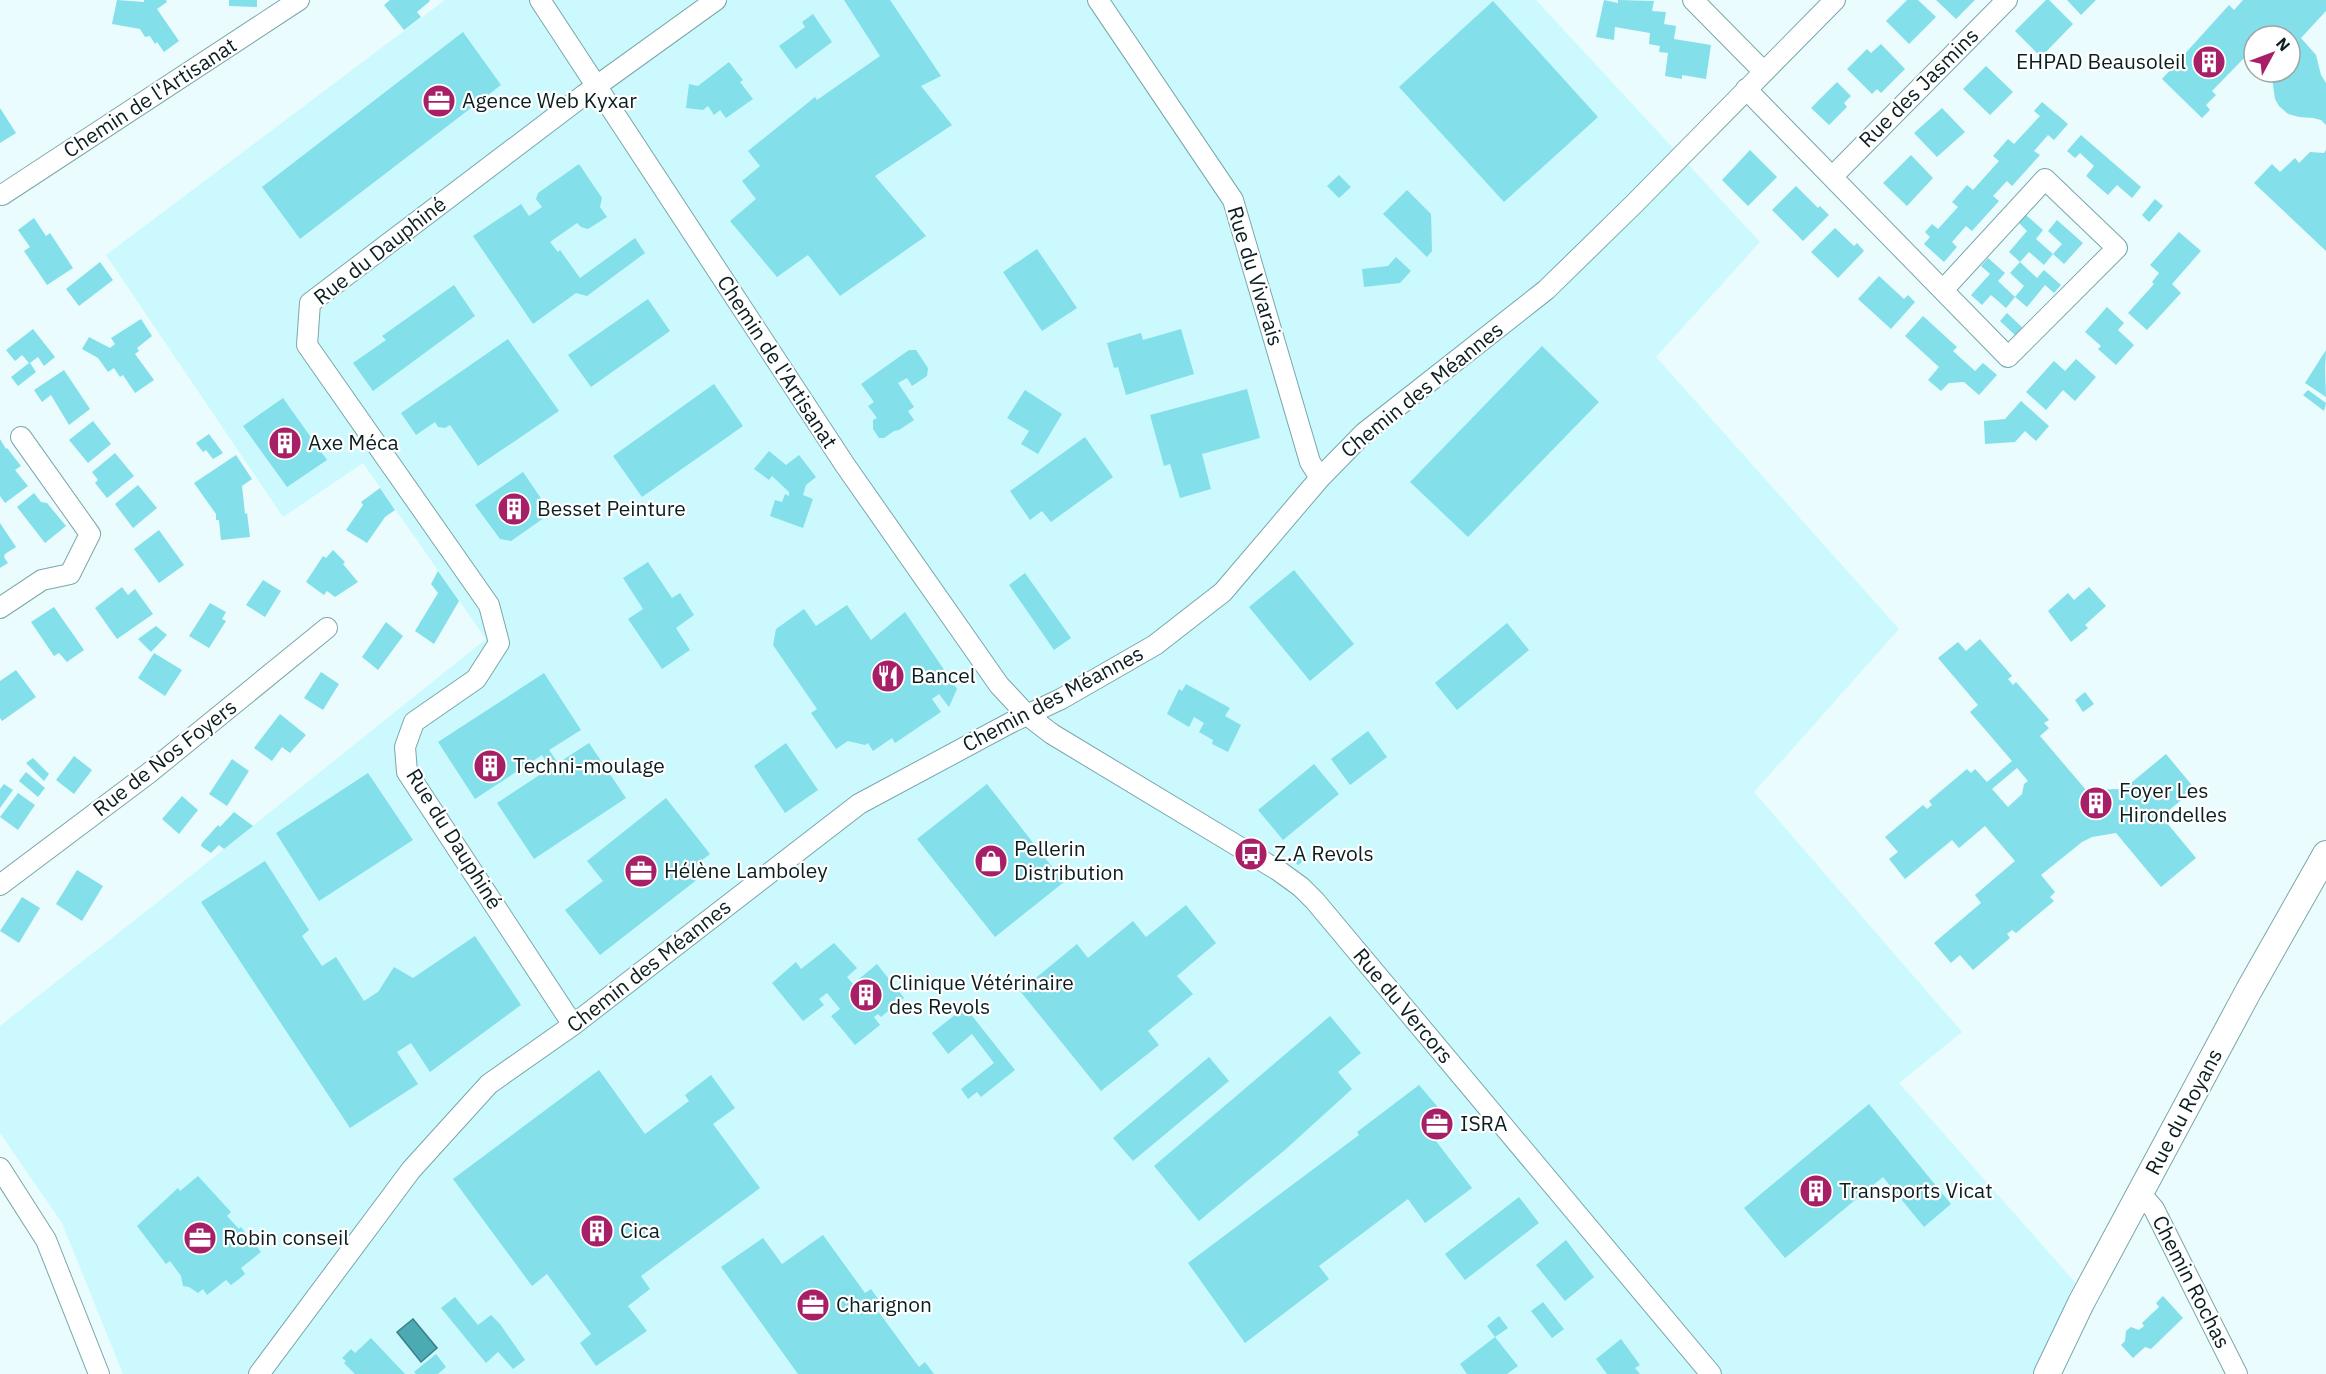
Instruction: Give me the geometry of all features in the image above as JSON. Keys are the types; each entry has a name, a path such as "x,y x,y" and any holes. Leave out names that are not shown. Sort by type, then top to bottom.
{"street":[{"name":"Chemin de l'Artisanat","path":"2,195 299,0"},
{"name":"Chemin de l'Artisanat","path":"540,0 845,465 999,685 1027,715"},
{"name":"Rue du Dauphiné","path":"573,1026 407,772 405,747 414,722 476,679 499,644 489,605 307,345 310,303 596,85 716,0"},
{"name":"Rue du Vivarais","path":"1098,0 1233,200 1310,462 1320,478"},
{"path":"1693,0 1763,71"},
{"name":"Chemin des Méannes","path":"260,1374 411,1170 489,1084 573,1026 859,804 1061,699 1155,645 1223,592 1320,478 1364,433 1546,290 1835,0"},
{"name":"Rue des Jasmins","path":"1832,177 2007,0"},
{"path":"1746,89 2008,357 2117,248 2045,179 1943,290"},
{"path":"0,608 42,579 70,574 90,534 21,437"},
{"name":"Rue de Nos Foyers","path":"0,885 149,773 327,628"},
{"name":"Rue du Vercors","path":"1027,715 1052,734 1251,854 1301,887 1316,901 1711,1374"},
{"name":"Rue du Royans","path":"2048,1374 2081,1303 2249,990 2326,854"},
{"path":"0,1168 46,1240 99,1374"},
{"name":"Chemin Rochas","path":"2140,1194 2154,1209 2237,1374"}],"shaded area":[{"path":"445,0 1536,0 1760,242 1656,357 1899,629 1754,792 1962,1032 1899,1083 2096,1306 2054,1374 123,1374 62,1223 0,1133 0,1026 486,639 363,463 283,517 106,255"}],"water":[{"path":"413,1319 437,1348 421,1362 397,1332"}],"building":[{"path":"117,0 144,2 144,0 166,0 167,2 157,9 179,41 164,52 157,42 155,44 150,36 145,37 140,29 112,24"},
{"path":"229,0 257,0 257,7 229,6"},
{"path":"390,0 430,1 417,12 421,17 404,30 384,5"},
{"path":"844,0 890,0 941,76 921,86 952,125 875,176 926,236 840,296 808,255 777,277 730,221 756,199 742,181 760,166 748,151 815,97 817,100 880,56"},
{"path":"1604,0 1618,3 1618,0 1654,1 1652,11 1666,12 1664,24 1676,26 1674,39 1711,45 1706,79 1682,75 1682,79 1665,76 1668,53 1659,52 1660,46 1649,44 1650,33 1615,27 1614,40 1596,37"},
{"path":"1907,0 1918,0 1936,17 1909,44 1886,21"},
{"path":"1936,0 1975,0 1956,19"},
{"path":"2046,0 2049,0 2073,24 2041,57 2015,31"},
{"path":"2067,0 2096,0 2081,15"},
{"name":"EHPAD Beausoleil","path":"2243,0 2326,0 2326,11 2302,37 2302,24 2242,24 2242,60 2212,91 2216,95 2206,105 2210,110 2202,118 2162,79 2229,5 2234,10"},
{"path":"1493,1 1598,117 1504,202 1399,87"},
{"path":"813,14 832,42 796,69 779,46 805,27 802,22"},
{"path":"463,32 501,85 300,239 262,187"},
{"name":"EHPAD Beausoleil","path":"2302,39 2316,55 2321,75 2326,83 2326,125 2321,120 2288,114 2275,99 2273,84 2302,84"},
{"path":"1881,44 1905,69 1881,93 1877,89 1872,94 1847,69 1867,49 1871,53"},
{"path":"729,62 743,80 740,82 753,99 726,118 720,110 714,115 708,106 703,110 686,108 689,84 698,86"},
{"path":"1986,66 2013,92 1990,115 1963,89"},
{"path":"1837,82 1851,96 1844,103 1847,107 1829,125 1811,108"},
{"path":"2042,102 2068,124 2054,140 2048,135 2034,151 2040,155 2012,186 2007,181 1993,196 1999,201 1972,231 1966,226 1952,242 1957,247 1944,262 1924,244 1930,237 1925,232 1932,224 1938,229 1958,207 1952,202 1967,185 1973,190 1999,161 1993,156 2008,139 2014,144 2040,116 2034,111"},
{"path":"0,108 16,133 0,143"},
{"path":"1942,108 1965,132 1937,157 1914,133"},
{"path":"2081,135 2141,187 2132,198 2117,185 2108,195 2086,176 2094,166 2080,153 2075,158 2067,151"},
{"path":"1750,150 1777,177 1748,206 1722,180"},
{"path":"2326,150 2326,251 2254,183 2272,164 2280,172 2295,158 2299,163 2310,152 2324,153"},
{"path":"1911,155 1933,178 1907,206 1883,183"},
{"path":"579,164 602,198 600,207 607,217 588,229 577,223 550,242 558,252 560,250 580,278 635,238 645,253 587,296 576,293 533,324 473,236 521,204 529,216 542,207 536,199 538,193"},
{"path":"1339,175 1351,187 1339,198 1327,186"},
{"path":"1796,186 1818,208 1820,206 1829,215 1803,241 1772,210"},
{"path":"1407,190 1431,214 1432,251 1427,257 1383,214"},
{"path":"2155,199 2163,206 2149,222 2142,215"},
{"path":"2026,215 2043,230 2036,239 2053,254 2044,265 2029,252 2020,262 2009,252 2027,231 2019,223"},
{"path":"34,218 46,236 50,233 73,268 47,285 24,251 30,247 18,230"},
{"path":"2057,220 2083,243 2064,264 2053,254 2062,244 2048,231"},
{"path":"1835,228 1854,246 1857,243 1864,251 1838,278 1811,252"},
{"path":"2179,232 2201,251 2172,284 2181,293 2147,330 2128,313 2154,284 2152,282 2159,273 2150,265"},
{"path":"1037,249 1077,308 1042,331 1003,272"},
{"path":"1396,257 1411,271 1400,283 1364,287 1362,269 1388,266"},
{"path":"1988,258 2005,273 1998,281 2015,297 2006,308 1991,295 1982,305 1971,295 1990,274 1981,266"},
{"path":"100,262 113,280 79,306 66,289"},
{"path":"2020,262 2037,278 2044,270 2061,285 2054,293 2045,285 2027,307 2015,297 2024,286 2010,273"},
{"path":"1879,276 1904,299 1908,295 1915,302 1891,329 1858,299"},
{"path":"454,285 475,316 373,391 353,363 386,340 382,336"},
{"path":"648,299 670,331 591,387 568,355"},
{"path":"2107,307 2124,323 2118,330 2134,345 2116,365 2098,349 2101,346 2085,332"},
{"path":"2007,313 2024,329 2017,337 2000,321"},
{"path":"1923,316 1957,347 1953,351 1975,371 1983,363 1997,375 1979,395 1964,382 1949,383 1941,391 1928,380 1939,367 1905,336"},
{"path":"141,319 152,336 137,348 139,351 135,354 154,380 135,393 123,375 120,377 114,368 108,372 98,358 82,349 89,337 110,348 115,344 111,338"},
{"path":"33,329 55,357 44,366 38,357 30,363 36,372 18,386 11,377 29,363 22,355 15,361 6,350"},
{"path":"1181,329 1194,374 1126,395 1118,367 1114,368 1107,343 1141,333 1143,340"},
{"path":"508,339 559,411 478,466 450,425 445,428 438,427 435,422 416,435 401,413"},
{"path":"1542,346 1599,402 1468,537 1410,482"},
{"path":"909,350 916,350 928,368 927,376 912,386 907,378 898,383 914,407 908,411 914,420 884,438 879,438 873,429 873,420 877,418 868,406 874,402 861,384"},
{"path":"2326,350 2325,369 2326,397 2305,383"},
{"path":"2076,359 2096,377 2075,401 2063,390 2046,410 2026,392 2054,361 2065,371"},
{"path":"64,370 90,409 69,425 51,395 42,402 34,390"},
{"path":"714,384 743,426 642,497 613,456"},
{"path":"1247,389 1260,438 1202,454 1211,489 1180,498 1170,464 1164,466 1150,415"},
{"path":"1025,390 1062,414 1038,454 1021,444 1029,431 1007,418"},
{"path":"2308,390 2326,403 2324,411 2303,395"},
{"name":"Axe Méca","path":"283,398 327,460 287,487 243,426"},
{"path":"2021,401 2049,426 2036,441 2025,431 2015,442 1985,444 1984,421 2005,419"},
{"path":"93,421 111,444 88,463 69,440"},
{"path":"209,434 223,453 213,459 196,443"},
{"path":"1085,437 1113,477 1051,522 1042,511 1030,520 1010,491"},
{"path":"0,439 21,466 15,470 28,486 5,503 0,496"},
{"path":"769,451 786,465 799,455 816,477 806,485 803,495 813,499 803,528 770,516 775,500 782,502 785,494 789,496 789,492 772,476 769,480 754,469"},
{"path":"115,453 134,476 107,498 95,483 98,480 92,472"},
{"path":"236,455 252,479 242,486 250,537 221,540 219,520 216,520 216,514 194,483"},
{"name":"Besset Peinture","path":"523,472 551,513 511,541 500,539 475,505"},
{"path":"138,485 157,508 133,528 115,504"},
{"path":"380,488 395,510 385,517 367,543 346,530 363,505 361,502"},
{"path":"34,493 41,502 47,503 66,526 45,543 17,507"},
{"path":"0,523 16,547 5,554 4,557 8,563 0,568"},
{"path":"159,530 184,565 159,583 134,549"},
{"path":"333,550 345,562 343,564 358,582 335,597 327,591 324,595 306,582 323,556 326,558"},
{"path":"648,562 672,598 680,593 694,615 676,628 690,650 662,669 628,619 643,609 623,578"},
{"path":"1294,570 1354,644 1310,681 1249,607"},
{"path":"438,571 459,601 434,644 415,631 438,593 431,584"},
{"path":"1025,573 1071,638 1054,650 1009,585"},
{"path":"263,580 281,591 265,617 246,605"},
{"path":"122,587 128,595 135,589 153,614 117,639 95,608"},
{"path":"2089,587 2106,606 2085,625 2088,628 2071,642 2048,611 2068,593 2074,600"},
{"path":"210,603 226,612 222,619 226,621 209,648 189,636"},
{"path":"847,605 871,640 905,612 957,689 949,707 939,694 932,699 941,712 895,743 892,738 873,751 868,743 865,745 848,741 836,749 811,713 817,709 773,645 776,629 804,609 816,626"},
{"path":"54,607 84,650 67,662 59,653 54,656 31,622"},
{"path":"386,622 403,636 378,670 362,657"},
{"path":"1507,623 1529,650 1457,710 1435,683"},
{"path":"156,626 167,635 151,652 138,639"},
{"name":"Foyer Les Hirondelles","path":"1980,639 2012,676 2008,679 2013,685 2016,682 2049,720 2044,723 2049,728 2040,736 2086,790 2120,789 2120,792 2166,754 2195,789 2168,811 2167,823 2196,858 2161,887 2116,833 2092,837 2082,842 2041,875 2055,892 2050,897 2054,901 2016,933 2012,930 2007,934 2010,938 1973,970 1960,955 1951,963 1934,943 1981,903 1975,895 2015,861 1985,826 1959,848 1952,840 1905,879 1889,859 1898,852 1885,837 1923,805 1927,809 1932,805 1929,801 1967,769 1971,773 1975,769 1987,782 2012,761 1970,712 1978,705 1938,658 1958,642 1966,651","holes":["2017,768 2028,781 2024,784 2022,794 2008,807 1992,789"]},
{"path":"154,653 182,670 165,696 138,678"},
{"path":"16,670 36,697 2,721 0,718 0,681"},
{"path":"321,672 339,684 323,710 304,698"},
{"name":"Techni-moulage","path":"544,673 581,730 549,750 558,763 589,743 626,798 534,859 497,803 550,768 542,755 475,799 438,742"},
{"path":"1186,684 1230,708 1225,716 1241,725 1228,752 1212,744 1213,740 1199,732 1204,723 1194,717 1189,727 1167,714 1179,689 1182,691"},
{"path":"2085,692 2094,704 2083,712 2075,700"},
{"path":"280,714 306,735 290,753 282,747 272,761 254,748"},
{"path":"1368,731 1387,757 1350,785 1331,759"},
{"path":"786,743 818,790 785,813 754,766"},
{"path":"74,756 92,770 74,794 56,780"},
{"path":"33,758 49,774 44,781 26,763"},
{"path":"232,759 249,771 227,806 209,794"},
{"path":"1314,764 1339,794 1283,840 1258,810"},
{"path":"26,772 45,788 38,797 19,781"},
{"path":"368,773 413,840 319,901 276,833"},
{"path":"4,784 13,790 0,808 0,789"},
{"name":"Pellerin Distribution","path":"987,784 1064,882 995,937 917,839"},
{"path":"18,793 35,805 18,830 0,817"},
{"path":"182,796 198,810 179,834 162,819"},
{"name":"Hélène Lamboley","path":"666,798 710,854 696,865 703,875 600,955 565,910 603,881 587,861"},
{"path":"234,812 253,826 224,849 219,845 211,853 201,846 218,825 220,827"},
{"path":"1300,854 1305,860 1298,865 1293,860"},
{"path":"265,861 309,930 302,936 322,966 336,957 364,1001 378,992 394,967 413,978 475,936 521,1005 430,1072 411,1043 397,1052 418,1084 350,1128 201,902"},
{"path":"77,870 103,886 82,921 56,904"},
{"path":"22,897 40,908 19,943 0,931"},
{"path":"1186,905 1216,943 1177,976 1193,994 1148,1031 1159,1045 1101,1091 1020,991 1077,944 1088,958 1133,921 1146,937"},
{"name":"Clinique Vétérinaire des Revols","path":"834,943 857,968 847,977 853,984 877,964 904,998 881,1017 878,1014 874,1017 880,1025 855,1045 831,1016 840,1009 827,993 819,999 824,1005 803,1021 772,983 796,962 801,969"},
{"path":"965,1007 1015,1070 981,1097 977,1092 968,1099 961,1089 994,1063 972,1034 948,1054 932,1033"},
{"path":"1330,1016 1361,1053 1338,1072 1352,1089 1286,1149 1199,1221 1154,1166"},
{"path":"1209,1057 1229,1081 1133,1161 1113,1138"},
{"name":"Cica","path":"599,1070 645,1134 689,1101 685,1095 711,1075 735,1108 713,1124 760,1188 641,1276 650,1289 628,1306 647,1331 596,1366 580,1343 591,1334 547,1274 532,1286 453,1179"},
{"path":"1419,1085 1448,1119 1429,1132 1472,1188 1425,1223 1408,1199 1319,1266 1329,1279 1245,1343 1188,1263 1359,1135 1357,1132"},
{"name":"Transports Vicat","path":"1869,1104 1951,1204 1924,1227 1883,1177 1785,1258 1744,1208"},
{"name":"Robin conseil","path":"198,1176 231,1212 227,1216 239,1229 241,1227 246,1234 253,1235 253,1241 261,1252 241,1268 245,1274 239,1279 231,1285 226,1280 207,1295 203,1289 198,1293 183,1286 181,1276 170,1261 166,1264 137,1226 178,1188 180,1191"},
{"path":"1519,1197 1539,1223 1465,1280 1445,1254"},
{"name":"Charignon","path":"823,1235 865,1293 871,1289 881,1303 875,1307 919,1367 925,1362 934,1374 798,1374 721,1267 763,1238 782,1264"},
{"path":"1566,1240 1594,1277 1565,1301 1536,1265"},
{"path":"2163,1296 2183,1318 2151,1349 2145,1347 2133,1358 2121,1345 2125,1341 2126,1331 2131,1327 2139,1330 2144,1326 2142,1323 2159,1307 2156,1303"},
{"path":"455,1297 478,1325 491,1315 525,1360 513,1369 498,1352 486,1363 441,1308"},
{"path":"1543,1302 1564,1329 1552,1338 1531,1311"},
{"path":"1499,1316 1508,1328 1495,1337 1487,1326"},
{"path":"1495,1337 1518,1366 1507,1374 1467,1374 1460,1364"},
{"path":"371,1338 405,1374 355,1374 344,1363 346,1361 342,1358 351,1349 355,1353"},
{"path":"1621,1339 1640,1365 1635,1368 1640,1374 1607,1374 1596,1359"},
{"path":"436,1354 446,1367 438,1374 416,1374 414,1372"}],"place":[{"name":"EHPAD Beausoleil","path":"2209,62"},
{"name":"Agence Web Kyxar","path":"439,101"},
{"name":"Axe Méca","path":"285,443"},
{"name":"Besset Peinture","path":"514,509"},
{"name":"Bancel","path":"888,676"},
{"name":"Techni-moulage","path":"490,766"},
{"name":"Foyer Les Hirondelles","path":"2096,803"},
{"name":"Z.A Revols","path":"1251,854"},
{"name":"Pellerin Distribution","path":"991,861"},
{"name":"Hélène Lamboley","path":"641,871"},
{"name":"Clinique Vétérinaire des Revols","path":"866,995"},
{"name":"ISRA","path":"1437,1124"},
{"name":"Transports Vicat","path":"1816,1191"},
{"name":"Cica","path":"597,1231"},
{"name":"Robin conseil","path":"200,1238"},
{"name":"Charignon","path":"813,1305"}]}
